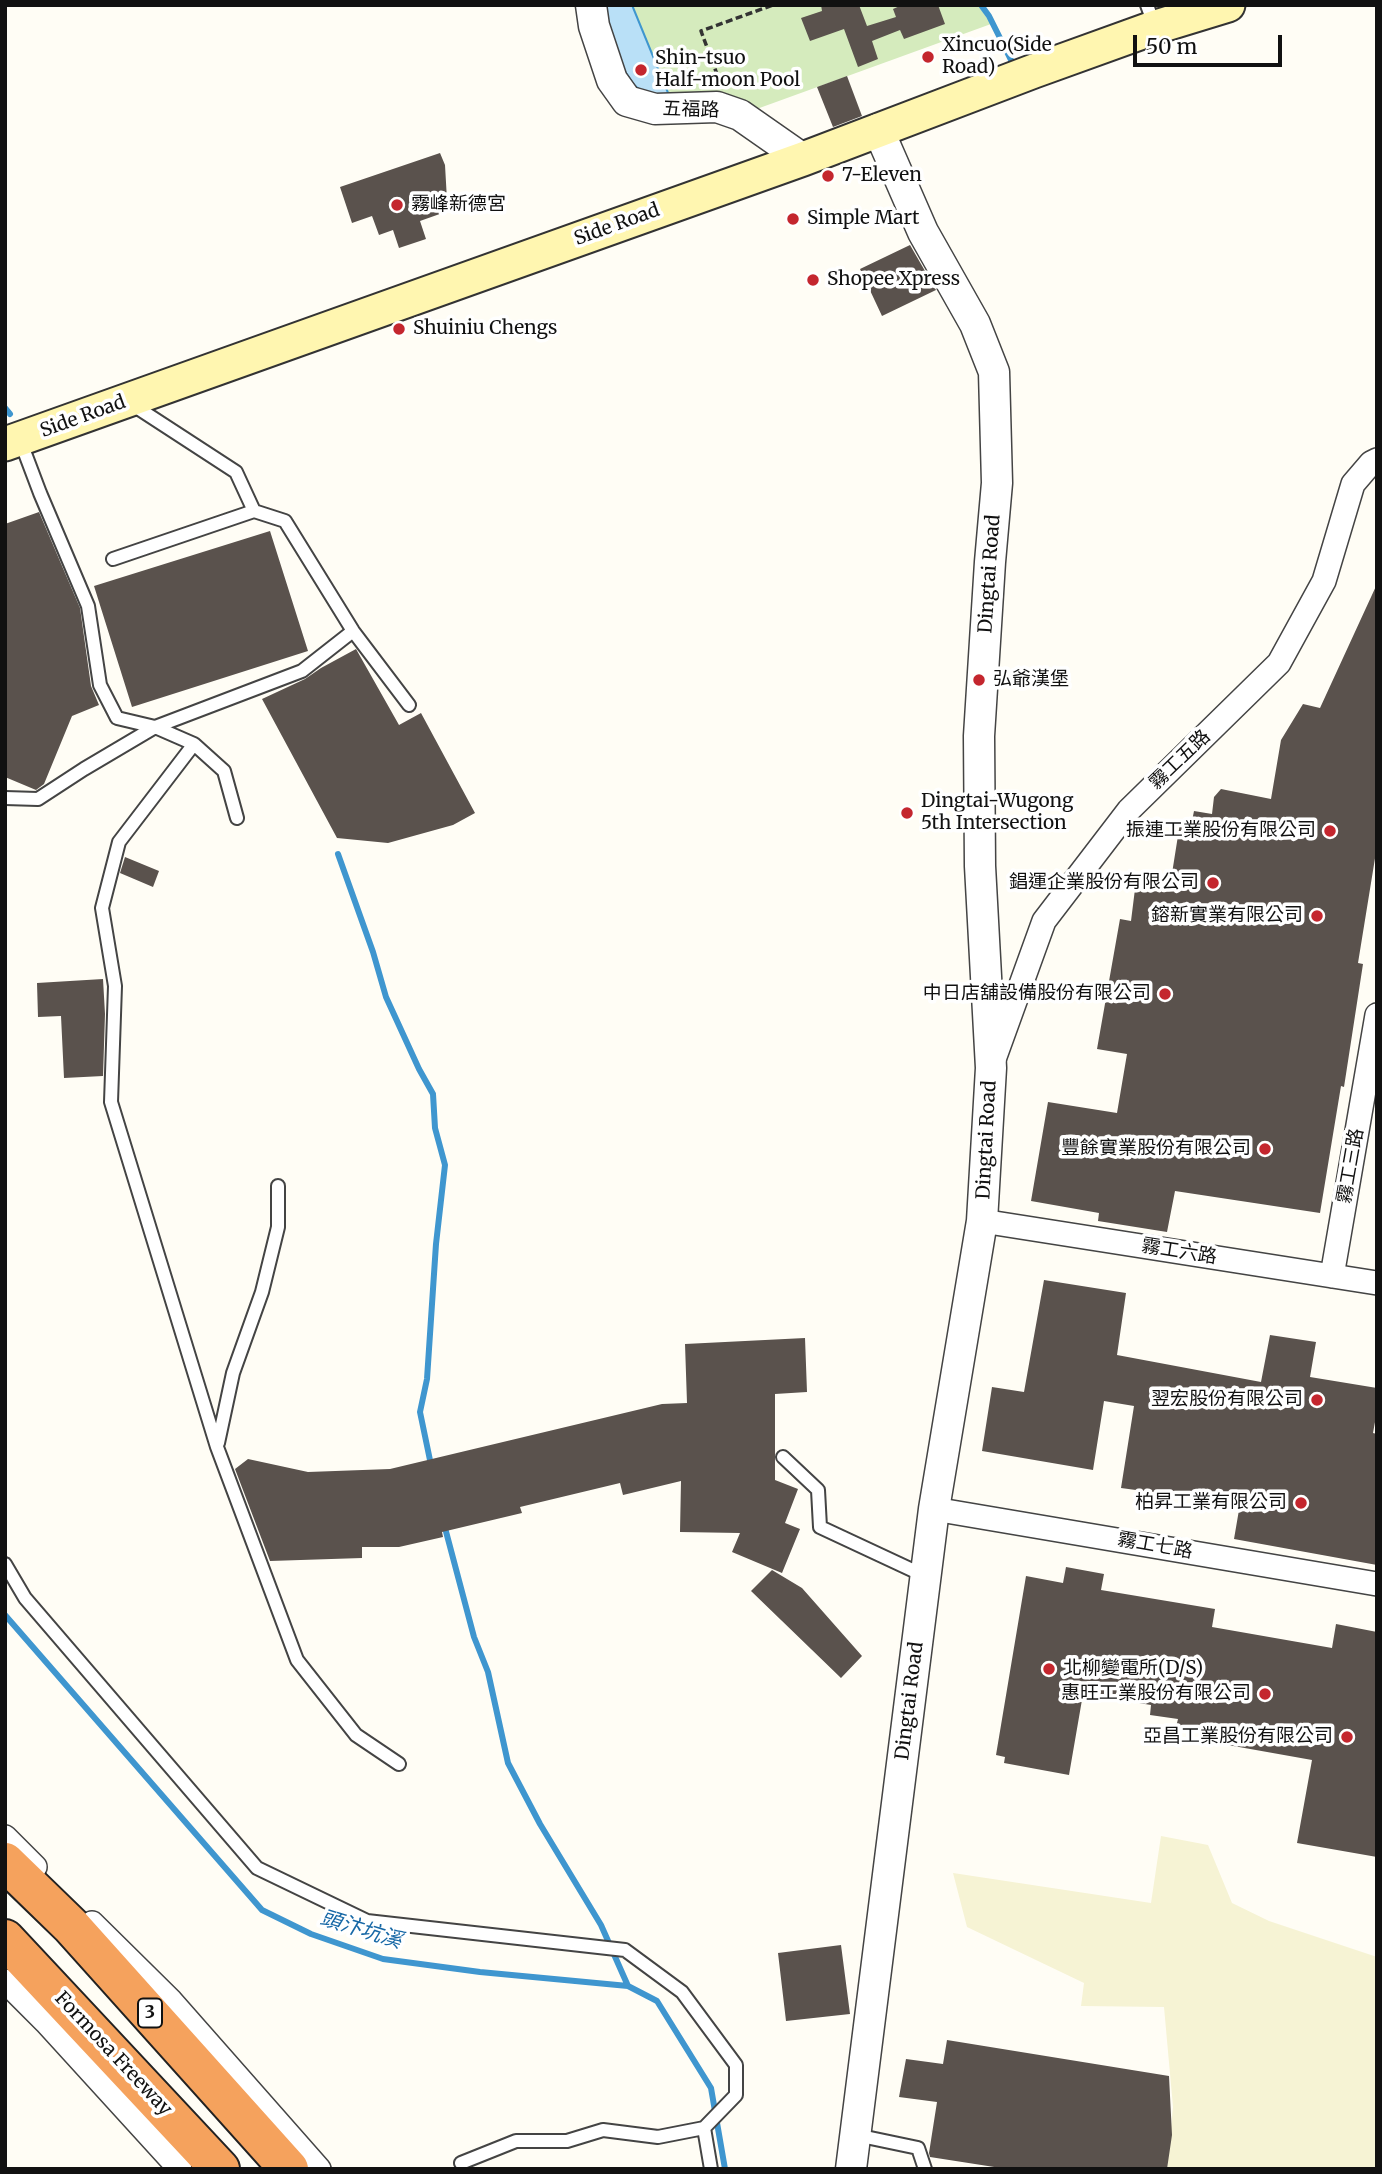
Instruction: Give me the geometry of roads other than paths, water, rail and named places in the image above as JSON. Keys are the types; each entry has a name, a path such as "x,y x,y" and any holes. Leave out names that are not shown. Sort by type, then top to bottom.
{"highway":[{"name":"3","path":"5,1863 71,1926 289,2169"},
{"name":"Formosa Freeway","path":"5,1939 219,2169"}],"main road":[{"name":"Side Road","path":"13,442 803,159 1151,16 1227,5"}],"street":[{"name":"五福路","path":"591,5 594,26 612,80 627,102 655,109 717,107 740,115 803,159"},
{"name":"Dingtai Road","path":"850,2169 934,1509 982,1221 991,1068 980,866 979,736 997,483 993,372 975,324 923,232 878,129"},
{"name":"霧工五路","path":"991,1068 1044,921 1129,810 1279,663 1324,581 1353,484 1371,463 1377,460"},
{"name":"霧工三路","path":"1332,1276 1377,1015"},
{"name":"霧工六路","path":"982,1221 1377,1283"},
{"name":"霧工七路","path":"934,1509 1377,1584"},
{"path":"5,1837 171,2001 319,2169"},
{"path":"5,1981 180,2169"}],"lane":[{"path":"127,401 236,472 254,511"},
{"path":"13,442 40,493 88,606 100,685 117,718 155,727 194,744 224,771 237,818"},
{"path":"113,559 254,511 285,521 353,631 409,705"},
{"path":"5,798 38,799 155,727 302,671 353,631"},
{"path":"194,744 119,842 102,908 115,986 111,1102 217,1447 297,1660 356,1735 399,1764"},
{"path":"217,1447 233,1373 262,1292 278,1227 278,1186"},
{"path":"783,1457 818,1490 820,1527 926,1576"},
{"path":"5,1564 25,1598 257,1868 367,1922 625,1950 682,1992 736,2065 736,2095 705,2128 658,2137 603,2130 566,2140 516,2141 461,2163"},
{"path":"705,2128 711,2169"},
{"path":"856,2135 918,2148 925,2169"}],"water":[{"name":"Shin-tsuo Half-moon Pool","path":"600,5 632,5 673,105 658,104 634,85 614,55"}],"waterway":[{"path":"981,5 1011,60"},
{"path":"5,408 10,414"},
{"path":"338,854 386,997 433,1094 435,1128 445,1165 436,1244 427,1379 420,1412 431,1465"},
{"path":"444,1524 474,1637 488,1672 508,1763 540,1824 601,1925 628,1986"},
{"name":"頭汴坑溪","path":"5,1615 262,1910 311,1934 383,1959 480,1972 628,1986 657,2001 711,2088 725,2169"}],"place":[{"name":"Xincuo(Side Road)","path":"928,57"},
{"name":"Shin-tsuo Half-moon Pool","path":"641,70"},
{"name":"7-Eleven","path":"828,176"},
{"name":"霧峰新德宮","path":"397,205"},
{"name":"Simple Mart","path":"793,219"},
{"name":"Shopee Xpress","path":"813,280"},
{"name":"Shuiniu Chengs","path":"399,329"},
{"name":"弘爺漢堡","path":"979,680"},
{"name":"Dingtai-Wugong 5th Intersection","path":"907,813"},
{"name":"振連工業股份有限公司","path":"1330,831"},
{"name":"錩運企業股份有限公司","path":"1213,883"},
{"name":"鎔新實業有限公司","path":"1317,916"},
{"name":"中日店舖設備股份有限公司","path":"1165,994"},
{"name":"豐餘實業股份有限公司","path":"1265,1149"},
{"name":"翌宏股份有限公司","path":"1317,1400"},
{"name":"柏昇工業有限公司","path":"1301,1503"},
{"name":"北柳變電所(D/S)","path":"1049,1669"},
{"name":"惠旺工業股份有限公司","path":"1265,1694"},
{"name":"亞昌工業股份有限公司","path":"1347,1737"}]}
